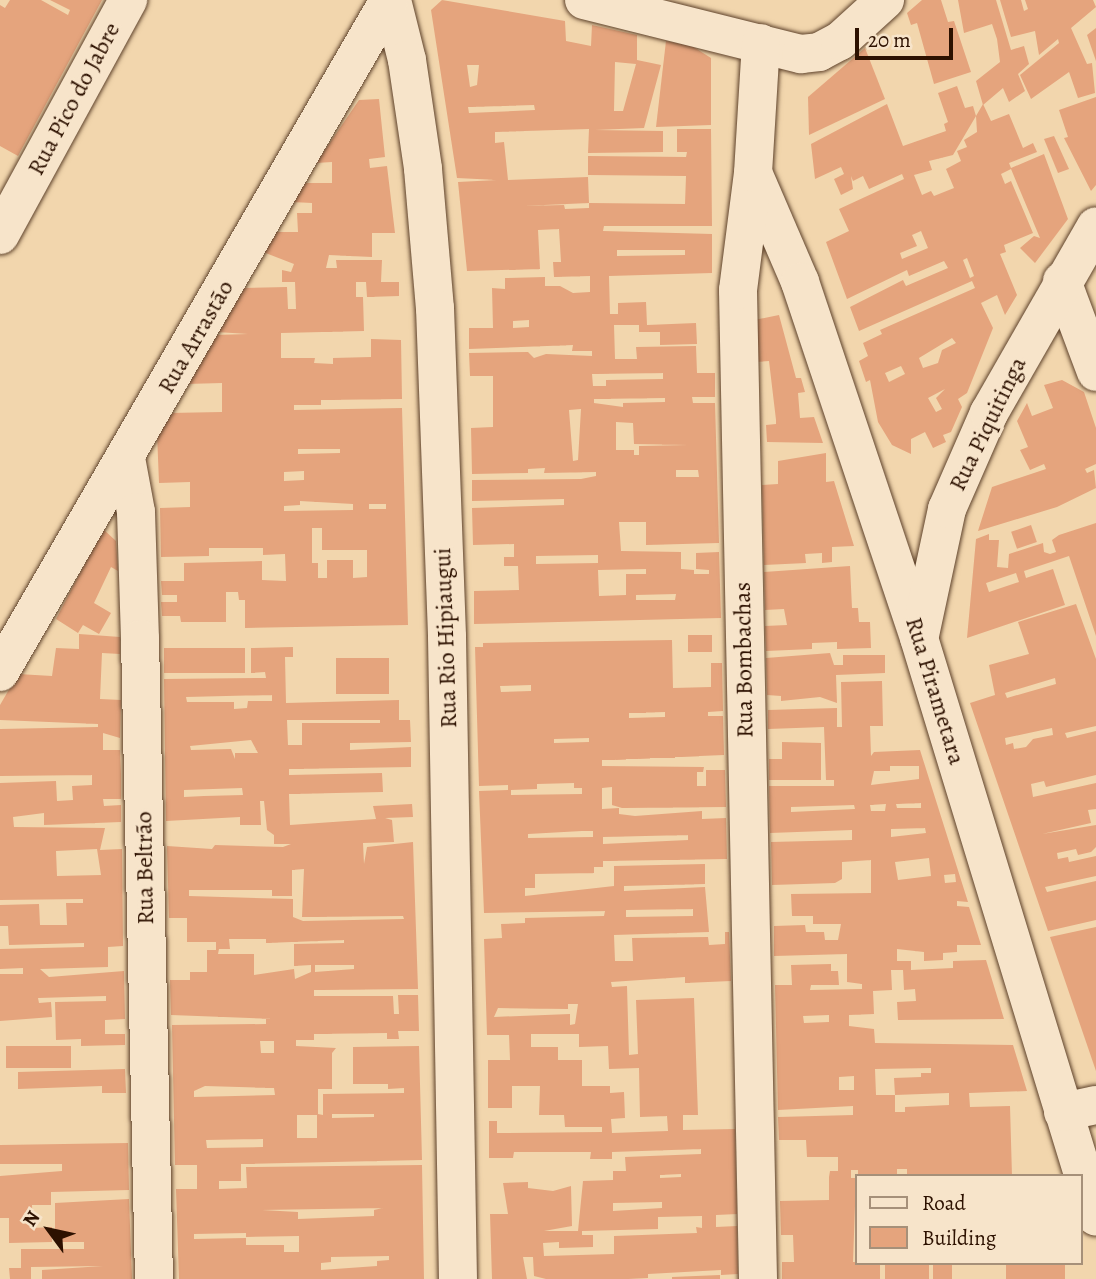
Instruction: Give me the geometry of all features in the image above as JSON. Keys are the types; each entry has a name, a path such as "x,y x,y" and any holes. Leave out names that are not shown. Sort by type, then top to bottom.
{"street":[{"name":"Rua Pico do Jabre","path":"0,235 128,0"},
{"name":"Rua Arrastão","path":"0,672 391,0"},
{"name":"Rua Rio Hipiaugui","path":"391,0 407,60 423,169 435,308 447,637 458,1279"},
{"path":"584,0 801,54 819,52 840,41 885,0"},
{"name":"Rua Bombachas","path":"758,1279 738,290 753,173 761,43"},
{"name":"Rua Pirametara","path":"753,173 800,282 1080,1109 1096,1217"},
{"name":"Rua Piquitinga","path":"919,638 947,509 989,413 1062,281 1096,226"},
{"path":"1062,281 1096,372"},
{"name":"Rua Beltrão","path":"126,458 136,512 154,1279"}],"building":[{"path":"10,0 41,0 68,15 70,10 50,0 102,0 18,156 0,146 0,5 5,8"},
{"path":"442,0 565,21 566,41 591,46 592,25 637,35 637,60 661,65 644,128 595,130 663,131 663,152 588,153 589,129 495,132 495,143 504,142 508,180 588,177 589,203 685,204 686,176 588,175 588,156 686,157 687,152 677,152 677,129 711,129 712,226 604,226 603,231 712,234 712,273 609,276 610,314 618,314 618,303 646,302 647,325 696,323 697,344 660,345 660,332 639,332 639,325 614,325 615,359 637,359 636,347 696,346 697,373 715,373 715,397 692,397 693,403 715,403 719,543 646,545 646,522 619,522 621,551 681,552 681,569 694,570 694,574 709,574 709,570 696,569 696,553 719,552 721,618 474,624 474,591 519,590 518,566 504,566 504,557 514,557 514,544 473,545 472,508 564,505 564,499 472,501 472,480 581,479 596,476 596,472 544,473 545,468 528,469 528,473 472,474 471,428 493,427 493,376 470,376 469,353 528,352 534,358 546,354 592,356 592,351 572,351 573,345 469,349 469,328 493,328 492,288 505,289 505,278 545,277 545,286 560,286 573,293 590,292 590,276 554,277 553,262 561,262 559,229 538,230 540,269 467,271 458,182 497,180 457,178 431,10","holes":["615,62 636,64 623,111 614,111","467,65 479,65 477,85 470,87","534,105 535,110 469,113 468,107","589,203 589,208 565,209 564,205 522,206","617,250 685,250 685,255 617,256","529,320 529,327 513,328 513,321","663,373 663,379 606,380 606,386 593,386 592,374","665,398 665,402 623,403 623,407 594,403 594,399","581,409 578,460 573,461 569,410","616,422 633,423 634,444 688,445 639,446 639,455 634,455 634,450 616,450","676,470 698,470 699,477 676,477","598,555 598,563 536,564 536,556","646,569 646,574 626,574 626,595 599,596 598,570","676,594 675,600 636,600 636,595"]},
{"path":"922,0 941,0 948,22 954,21 971,72 934,84 917,23 911,25 907,13"},
{"path":"958,0 996,0 1011,50 1024,46 1029,64 1018,74 1025,91 1009,102 1003,88 983,105 976,81 1000,62 997,39 992,24 964,33"},
{"path":"1000,0 1021,0 1024,11 1028,9 1025,0 1093,0 1096,7 1071,28 1087,64 1092,63 1095,93 1078,98 1069,72 1031,99 1020,75 1059,43 1058,39 1039,55 1035,31 1011,37"},
{"path":"1096,28 1096,61 1087,35"},
{"path":"666,41 692,46 711,58 711,125 656,127"},
{"path":"865,48 885,99 809,135 808,97"},
{"path":"957,86 965,108 973,106 976,116 983,104 991,121 1009,114 1023,148 1033,143 1037,152 1009,163 1011,168 1044,154 1068,219 1035,263 1020,248 1034,236 1040,238 1011,169 1001,174 1005,184 1011,181 1033,233 1004,245 1006,252 1000,254 1017,295 1005,315 997,295 981,303 993,328 967,393 958,399 962,407 951,432 943,435 946,442 933,448 925,432 911,439 911,454 892,445 878,422 870,380 866,382 859,361 868,356 863,343 882,334 880,330 975,288 972,281 859,331 850,307 903,280 906,286 948,268 944,261 909,276 907,270 847,299 826,242 849,231 839,209 904,179 902,174 869,189 863,176 853,181 851,176 853,189 841,195 834,179 844,174 841,167 815,179 811,144 887,104 903,146 946,131 944,124 948,122 938,93","holes":["976,116 977,132 964,140 967,147 957,151 961,161 946,169 954,188 934,196 931,191 922,195 914,175 932,170 929,161 953,155","921,231 928,248 902,259 900,253 917,246 912,235","967,258 974,276 970,278 963,260","952,338 956,343 942,350 938,363 923,368 919,358","901,366 905,374 889,382 885,373","945,389 936,398 942,409 936,412 928,398"]},
{"path":"1096,97 1096,185 1091,191 1064,138 1068,137 1059,110"},
{"path":"379,99 385,157 369,159 370,168 387,166 395,233 372,233 372,257 329,255 326,268 337,268 336,260 382,260 381,282 399,282 399,296 367,297 366,282 356,282 356,297 363,297 364,331 281,333 281,358 315,358 314,363 333,364 333,358 371,357 371,339 401,340 402,399 321,400 321,405 294,405 294,410 402,408 408,625 245,628 245,600 239,600 238,592 226,592 226,622 181,622 180,616 162,616 161,602 177,602 177,595 162,595 161,581 184,581 184,563 262,561 262,580 286,581 285,554 263,555 263,548 209,548 209,556 161,557 160,508 190,507 190,482 159,483 157,433 169,413 222,412 222,383 186,384 215,335 248,334 217,332 240,288 287,287 288,309 296,309 295,282 282,282 282,270 291,272 294,264 263,252 275,232 298,232 297,213 312,213 312,203 292,202 303,183 332,183 332,162 316,163 359,100","holes":["298,449 340,449 340,453 298,454","304,471 304,480 284,481 284,472","300,501 353,504 353,510 284,511 284,506 300,505","369,504 386,504 386,509 369,509","312,528 322,528 322,550 367,550 367,577 353,578 353,560 327,560 327,578 318,578 318,563 312,563"]},
{"path":"1054,136 1069,169 1058,173 1044,139"},
{"path":"779,315 796,378 801,378 805,392 798,393 800,418 814,417 823,443 767,442 766,425 776,424 776,420 769,361 757,362 754,320"},
{"path":"1062,380 1084,392 1096,428 1096,464 1085,469 1087,473 1094,470 1096,488 1057,507 978,531 992,487 1046,469 1044,464 1030,470 1020,450 1028,447 1017,421 1027,403 1032,416 1053,408 1044,385"},
{"path":"826,453 826,482 834,481 854,546 832,547 832,562 822,563 822,553 805,554 806,563 764,565 762,485 778,484 778,461"},
{"path":"1096,523 1096,636 1069,556 1024,571 1026,578 1053,569 1065,605 967,638 976,539 989,534 989,540 999,540 997,567 1008,568 1009,554 1043,543 1044,552 1056,552 1052,540 1059,535","holes":["1016,573 1019,582 989,592 986,583"]},
{"path":"1031,525 1037,542 1017,549 1011,532"},
{"path":"103,529 116,541 118,571 111,567 94,603 111,613 99,634 83,625 78,633 56,619"},
{"path":"850,566 852,608 858,608 859,622 870,622 871,648 837,649 837,642 812,643 812,649 766,651 765,626 787,625 784,609 765,610 764,572"},
{"path":"1076,604 1096,659 1096,726 1065,733 1067,738 1096,731 1096,775 1046,787 1044,781 1031,784 1033,797 1096,783 1096,809 1088,810 1091,823 1042,834 1096,825 1096,847 1091,852 1078,855 1076,849 1057,853 1058,859 1068,857 1069,862 1096,856 1096,876 1045,887 1047,892 1096,881 1096,920 1048,931 970,703 995,695 989,665 1029,654 1018,622","holes":["1055,678 1056,684 1007,698 1005,693","1052,728 1053,735 1033,739 1026,747 1014,749 1013,743 1006,745 1005,738"]},
{"path":"79,634 120,637 120,654 102,653 100,699 121,700 120,738 103,733 103,750 120,750 121,799 103,799 104,806 121,805 121,822 44,825 44,813 13,817 14,827 105,828 100,850 122,849 123,946 108,947 108,967 40,969 49,977 124,971 125,1019 105,1020 105,1034 125,1034 125,1045 81,1046 81,1039 56,1040 55,1002 106,1001 106,996 38,998 39,1003 51,1002 52,1017 0,1021 0,974 23,974 23,968 0,969 0,949 84,947 84,943 9,945 8,926 0,926 0,905 39,904 40,925 67,925 66,903 83,903 83,899 0,900 0,783 56,781 57,801 73,800 72,786 92,785 92,775 0,776 0,729 98,727 98,724 0,720 0,705 18,674 52,676 56,648 79,649","holes":["97,849 101,875 57,876 56,851"]},
{"path":"688,635 712,635 712,652 688,652"},
{"path":"672,640 673,688 711,687 711,663 722,663 723,711 708,712 708,716 723,716 724,755 602,760 602,766 704,767 703,772 697,772 697,786 706,786 706,770 725,770 726,807 622,808 612,805 612,787 602,788 602,809 619,808 619,814 635,816 702,811 702,819 726,818 727,859 603,861 603,867 594,867 594,873 535,874 535,888 525,888 525,896 614,886 614,866 705,864 705,884 624,886 624,891 705,887 709,932 614,935 615,961 633,961 632,938 708,937 709,945 725,944 725,932 729,932 731,981 685,983 685,977 611,982 612,987 627,986 629,1055 638,1054 636,1000 694,998 698,1115 683,1115 683,1130 735,1129 737,1214 716,1215 716,1227 737,1226 738,1274 721,1275 721,1270 648,1274 648,1278 546,1279 534,1276 533,1257 523,1257 527,1279 492,1279 490,1214 508,1214 503,1183 528,1182 528,1188 553,1191 571,1186 572,1226 544,1231 578,1231 583,1181 613,1180 613,1171 626,1171 625,1157 701,1154 701,1149 612,1152 612,1159 590,1159 591,1152 514,1152 513,1158 489,1158 489,1121 497,1121 497,1133 602,1132 602,1127 565,1127 564,1115 539,1115 540,1086 512,1086 512,1108 488,1108 488,1060 510,1060 509,1035 487,1035 484,939 502,938 501,924 525,923 525,918 604,916 605,911 484,913 479,791 508,790 508,785 479,786 475,647 483,647 483,643","holes":["531,685 531,691 501,692 500,686","665,712 665,717 629,718 629,713","589,738 589,742 554,743 554,739","574,783 574,788 582,788 582,794 511,795 511,790 537,789 537,784","593,831 593,837 528,838 528,834","688,835 688,840 603,844 603,837","693,909 693,916 626,917 626,910","568,1004 578,1004 575,1024 570,1025 570,1014 494,1017 498,1008 568,1009","531,1034 579,1034 579,1047 608,1046 609,1069 639,1068 640,1117 667,1116 668,1131 612,1133 611,1119 625,1118 624,1092 610,1093 610,1086 582,1086 582,1060 558,1060 558,1047 531,1047","681,1174 681,1177 660,1178 660,1175","662,1202 662,1208 613,1211 613,1203","702,1216 702,1228 696,1227 697,1233 614,1236 614,1254 544,1256 543,1243 559,1242 559,1248 593,1247 593,1235 582,1235 582,1231 658,1229 658,1217"]},
{"path":"293,647 293,657 285,657 286,703 399,700 399,720 410,720 411,742 350,743 350,750 411,747 411,767 289,769 289,775 382,773 383,792 289,794 290,825 376,819 373,806 412,804 413,817 385,818 392,820 394,842 363,843 364,864 367,847 413,842 418,989 314,990 314,996 393,996 394,1014 399,1014 398,995 418,995 419,1031 398,1031 399,1039 387,1039 387,1033 314,1034 314,1040 296,1040 296,1046 336,1048 332,1053 332,1089 318,1089 318,1114 323,1115 323,1094 404,1093 404,1088 388,1089 388,1084 353,1084 353,1047 419,1046 422,1160 241,1164 241,1181 219,1181 219,1189 247,1188 246,1167 422,1165 424,1279 179,1279 176,1189 197,1189 197,1165 175,1165 172,1025 266,1024 266,1019 277,1019 171,1015 170,980 190,980 190,972 207,972 207,950 216,950 216,942 187,942 187,918 169,918 167,846 212,849 215,845 283,847 291,844 274,844 274,835 267,830 264,801 260,801 261,825 240,825 240,817 166,821 164,679 266,678 265,672 251,673 251,648","holes":["272,695 272,701 248,701 247,708 234,709 234,702 187,702 186,697","287,720 380,720 380,723 302,723 302,745 288,745","251,740 258,753 235,753 235,759 231,749 191,750 190,746","242,788 243,795 184,797 184,790","304,869 302,917 403,916 404,919 303,921 293,917 293,899 189,896 189,890 272,890 272,896 292,896 292,870","229,939 266,939 266,943 344,940 344,943 294,944 294,966 311,965 311,972 295,979 294,969 254,975 254,954 218,954 219,949 230,949","315,965 354,965 354,969 315,972","260,1041 274,1041 274,1053 261,1053","205,1086 274,1088 275,1095 194,1097 194,1091","332,1114 374,1114 374,1117 332,1118","297,1115 317,1115 317,1138 297,1138","263,1139 263,1147 207,1148 206,1140","383,1208 374,1210 374,1216 298,1219 298,1212 262,1210","194,1234 299,1236 299,1252 284,1252 284,1245 246,1245 246,1238 194,1239","389,1256 389,1260 377,1261 377,1266 321,1270 321,1263 331,1262 331,1257"]},
{"path":"164,648 245,648 245,673 164,673"},
{"path":"830,653 834,665 843,665 843,655 885,655 885,673 836,675 837,703 820,697 781,701 781,696 767,695 766,658"},
{"path":"336,658 389,658 389,694 336,694"},
{"path":"882,681 883,726 870,726 871,756 874,752 920,750 968,902 957,901 957,906 969,907 981,945 957,945 957,952 943,953 943,960 924,961 924,952 897,949 897,961 911,961 911,970 953,968 953,961 986,960 1004,1019 898,1020 897,1002 916,1001 915,989 904,990 903,970 891,970 892,990 873,991 874,1014 849,1015 849,1026 874,1029 875,1043 1013,1045 1027,1091 969,1093 970,1107 1010,1106 1012,1174 907,1174 907,1169 897,1169 897,1174 858,1174 858,1170 851,1170 851,1178 855,1178 853,1262 855,1265 880,1265 880,1279 782,1279 782,1262 794,1262 793,1235 781,1235 780,1201 829,1200 830,1171 838,1171 838,1157 807,1157 806,1140 779,1140 778,1117 853,1115 853,1106 778,1110 775,985 792,985 791,965 831,964 831,971 838,971 839,985 811,985 810,990 862,989 862,984 847,982 847,954 774,956 774,926 805,925 806,932 824,932 825,940 838,940 841,924 813,924 813,916 792,916 791,894 871,893 871,860 842,862 842,879 835,883 772,885 771,842 852,840 852,830 770,833 769,786 834,786 834,780 826,780 824,727 768,729 768,710 837,708 837,727 842,727 841,682","holes":["890,766 919,766 919,779 871,785 874,771 890,771","921,803 921,808 897,808 896,804","886,804 885,811 871,811 870,805","854,805 855,809 791,812 791,807","925,828 926,833 891,837 891,829","929,858 931,876 898,880 895,862","955,874 956,882 945,883 944,875","829,1015 829,1022 804,1023 803,1016","931,1068 931,1073 921,1073 921,1077 894,1078 895,1095 876,1095 875,1069","854,1076 854,1090 839,1090 839,1077","949,1093 949,1105 905,1107 905,1112 895,1112 895,1095"]},
{"path":"782,742 821,743 821,780 769,780 769,759 782,759"},
{"path":"1096,927 1096,1071 1050,937"},
{"path":"6,1046 71,1046 71,1068 6,1068"},
{"path":"125,1069 126,1093 102,1093 102,1086 18,1089 18,1072"},
{"path":"128,1143 129,1190 51,1192 51,1205 32,1205 33,1228 52,1227 52,1242 9,1243 9,1218 0,1218 0,1176 62,1171 62,1164 0,1164 0,1145"},
{"path":"129,1199 132,1279 42,1279 42,1270 103,1266 31,1267 31,1279 10,1279 9,1268 21,1268 21,1249 84,1249 84,1242 55,1242 55,1203"},
{"path":"885,1265 929,1265 929,1279 885,1279"},
{"path":"933,1265 952,1265 952,1279 933,1279"},
{"path":"1006,1265 1065,1265 1065,1279 1006,1279"},
{"path":"720,1275 720,1279 672,1279 672,1277"}]}
